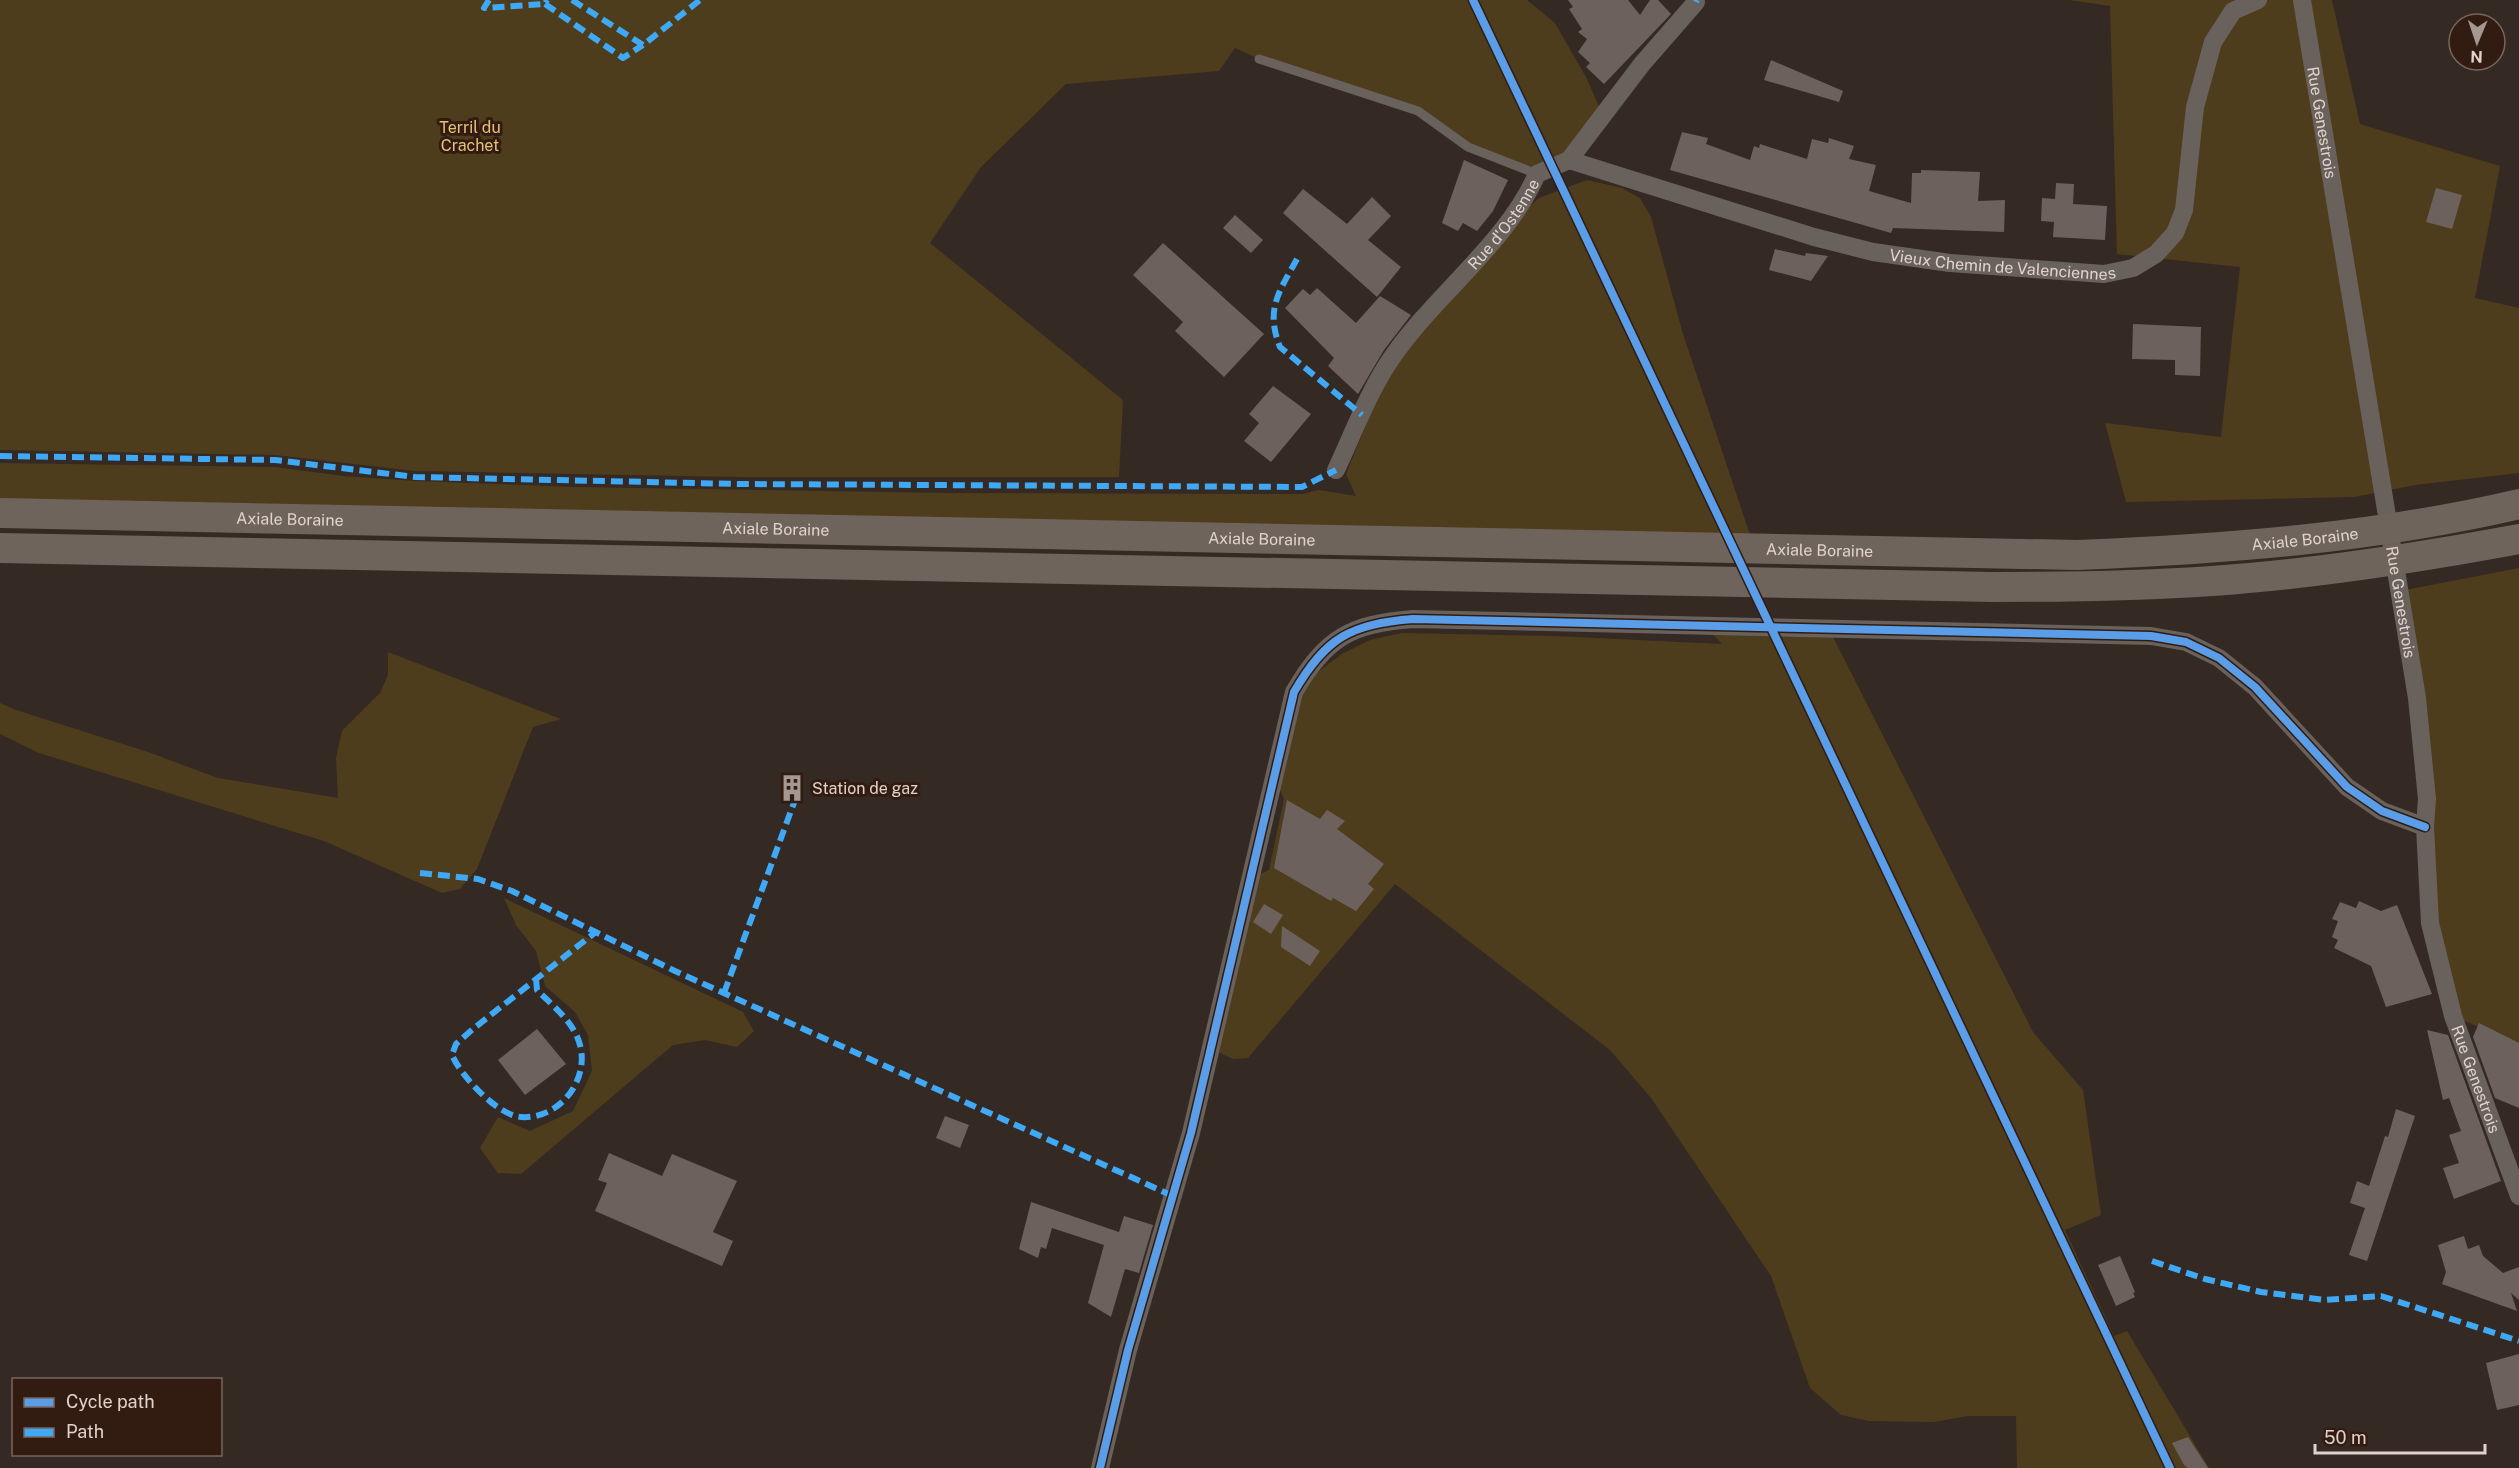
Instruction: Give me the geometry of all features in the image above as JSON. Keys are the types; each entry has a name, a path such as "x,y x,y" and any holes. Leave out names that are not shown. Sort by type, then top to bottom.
{"highway":[{"name":"Axiale Boraine","path":"0,513 2077,555 2192,550 2336,537 2457,518 2519,504"},
{"name":"Axiale Boraine","path":"0,548 1803,585 2116,586 2212,581 2338,569 2519,539"}],"street":[{"name":"Vieux Chemin de Valenciennes","path":"1569,160 1814,237 1873,252 1950,263 2104,274 2133,268 2156,254 2175,233 2184,210 2195,108 2213,42 2233,11 2258,0"},
{"name":"Rue Genestrois","path":"2302,0 2417,698 2425,763 2425,827 2430,923 2453,1016 2519,1196"},
{"name":"Rue d'Ostenne","path":"1336,470 1392,356 1497,234 1528,195 1537,174 1569,160 1642,64 1696,2"},
{"path":"1100,1468 1128,1350 1191,1133 1294,692 1309,667 1331,643 1356,628 1386,621 1413,619 2151,636 2186,642 2219,658 2255,687 2348,787 2382,811 2425,827"}],"lane":[{"path":"1259,59 1418,111 1468,147 1537,174"}],"green space":[{"name":"Terril du Crachet","path":"0,0 1527,0 1555,23 1587,79 1603,116 1569,160 1537,174 1468,147 1418,111 1259,59 1235,48 1219,71 1066,84 981,167 930,243 1123,400 1119,477 739,477 415,471 275,455 0,450"},
{"path":"2069,0 2332,0 2360,124 2500,166 2475,298 2519,308 2519,473 2415,485 2354,497 2126,502 2105,423 2221,437 2240,267 2117,254 2110,6"},
{"path":"1587,180 1622,188 1640,198 1651,217 1683,334 1755,550 0,513 0,463 275,467 344,476 415,481 575,487 948,493 1302,494 1319,490 1356,496 1346,474 1368,420 1375,386 1525,210 1539,198"},
{"path":"2519,568 2519,1044 2453,1016 2430,923 2400,591"},
{"path":"1704,625 1828,627 2033,1032 2083,1090 2101,1215 2065,1230 2114,1336 2127,1331 2209,1468 2017,1468 2016,1416 1968,1416 1934,1422 1869,1421 1841,1415 1810,1388 1771,1276 1651,1098 1610,1050 1395,884 1248,1058 1233,1059 1218,1052 1258,875 1269,870 1284,799 1277,783 1302,689 1315,674 1342,654 1370,640 1402,633 1553,636 1722,644"},
{"path":"388,652 561,719 533,727 477,869 460,889 442,893 324,841 39,753 0,734 0,703 148,752 218,778 338,798 336,758 342,731 380,693 388,675"},
{"path":"504,898 743,1012 754,1031 737,1047 705,1040 673,1045 521,1174 498,1173 480,1148 498,1117 530,1131 573,1111 592,1071 588,1035 575,1012 545,986 536,951 516,925"}],"building":[{"path":"1568,0 1628,0 1640,15 1650,0 1658,0 1671,14 1604,84 1586,67 1590,63 1578,52 1587,39 1578,32 1582,29 1569,9 1573,7"},
{"path":"1771,60 1843,91 1839,102 1764,80"},
{"path":"1682,132 1708,138 1706,144 1750,160 1754,146 1759,148 1760,144 1807,159 1812,139 1828,143 1829,138 1854,146 1849,159 1876,165 1869,191 1911,203 1912,173 1921,173 1921,170 1980,172 1978,201 2005,200 2004,232 1893,228 1891,233 1670,170"},
{"path":"1464,160 1508,180 1493,211 1477,231 1463,223 1458,231 1442,223"},
{"path":"2056,183 2074,184 2073,204 2107,206 2105,240 2053,237 2054,222 2041,221 2042,198 2055,199"},
{"path":"2436,188 2462,195 2452,229 2426,222"},
{"path":"1303,189 1347,224 1372,197 1391,216 1368,240 1401,267 1377,297 1283,213"},
{"path":"1235,215 1263,240 1251,253 1223,228"},
{"path":"1163,243 1264,334 1224,377 1175,331 1183,322 1133,275"},
{"path":"1775,249 1805,256 1806,253 1828,256 1811,281 1769,270"},
{"path":"1317,288 1356,323 1380,296 1411,315 1384,350 1358,394 1328,366 1334,358 1285,308 1303,289 1310,295"},
{"path":"2133,324 2201,327 2200,376 2175,375 2175,360 2132,359"},
{"path":"1273,386 1311,414 1271,462 1244,441 1259,423 1249,414"},
{"path":"1287,800 1320,819 1327,810 1345,821 1337,829 1384,864 1368,884 1374,889 1356,911 1333,898 1331,901 1274,868"},
{"path":"2359,901 2381,911 2397,905 2432,994 2386,1007 2371,966 2334,948 2338,940 2332,937 2338,921 2332,919 2340,902 2356,908"},
{"path":"1264,904 1283,915 1271,934 1253,922"},
{"path":"1282,926 1320,951 1310,966 1281,947"},
{"path":"2479,1023 2519,1043 2519,1108 2495,1098 2473,1037"},
{"path":"537,1029 566,1064 525,1095 498,1060"},
{"path":"2427,1030 2448,1035 2501,1181 2454,1199 2443,1168 2459,1163 2449,1135 2461,1131 2449,1098 2443,1100"},
{"path":"2396,1109 2415,1116 2367,1261 2349,1255 2365,1208 2350,1203 2357,1181 2369,1186"},
{"path":"945,1116 969,1125 960,1148 936,1138"},
{"path":"609,1153 662,1176 672,1154 737,1181 713,1232 733,1241 722,1266 595,1211 607,1183 598,1180"},
{"path":"1031,1202 1119,1232 1124,1216 1153,1225 1139,1273 1125,1269 1111,1317 1088,1303 1104,1245 1052,1228 1046,1249 1041,1247 1038,1258 1019,1249"},
{"path":"2464,1236 2468,1249 2479,1245 2483,1256 2503,1273 2519,1267 2519,1300 2511,1293 2517,1311 2442,1284 2446,1272 2438,1245"},
{"path":"2120,1256 2135,1297 2116,1306 2098,1265"},
{"path":"2519,1354 2519,1405 2497,1410 2486,1363"},
{"path":"2188,1437 2208,1468 2188,1468 2184,1465 2172,1443"}],"marked path":[{"path":"489,0 484,8 545,4 547,0"},
{"path":"572,0 643,45 700,0"},
{"path":"545,4 623,58 643,45"},
{"path":"1297,259 1280,291 1274,311 1274,322 1280,347 1362,415"},
{"path":"0,456 275,460 415,477 740,484 1302,487 1336,470"},
{"path":"724,993 795,800"},
{"path":"420,873 478,879 512,891 675,971 1173,1196"},
{"path":"536,979 537,990 575,1032 581,1053 581,1067 577,1081 561,1103 536,1116 521,1117 501,1109 471,1083 452,1055 456,1044 473,1029 597,931"},
{"path":"2152,1261 2205,1279 2261,1292 2325,1300 2381,1296 2519,1341"}],"cycle path":[{"path":"1473,0 2170,1468"},
{"path":"1100,1468 1128,1350 1191,1133 1294,692 1317,658 1342,637 1373,625 1413,619 2151,636 2186,642 2219,658 2255,687 2347,787 2382,811 2425,827"}],"place":[{"name":"Station de gaz","path":"792,788"}]}
